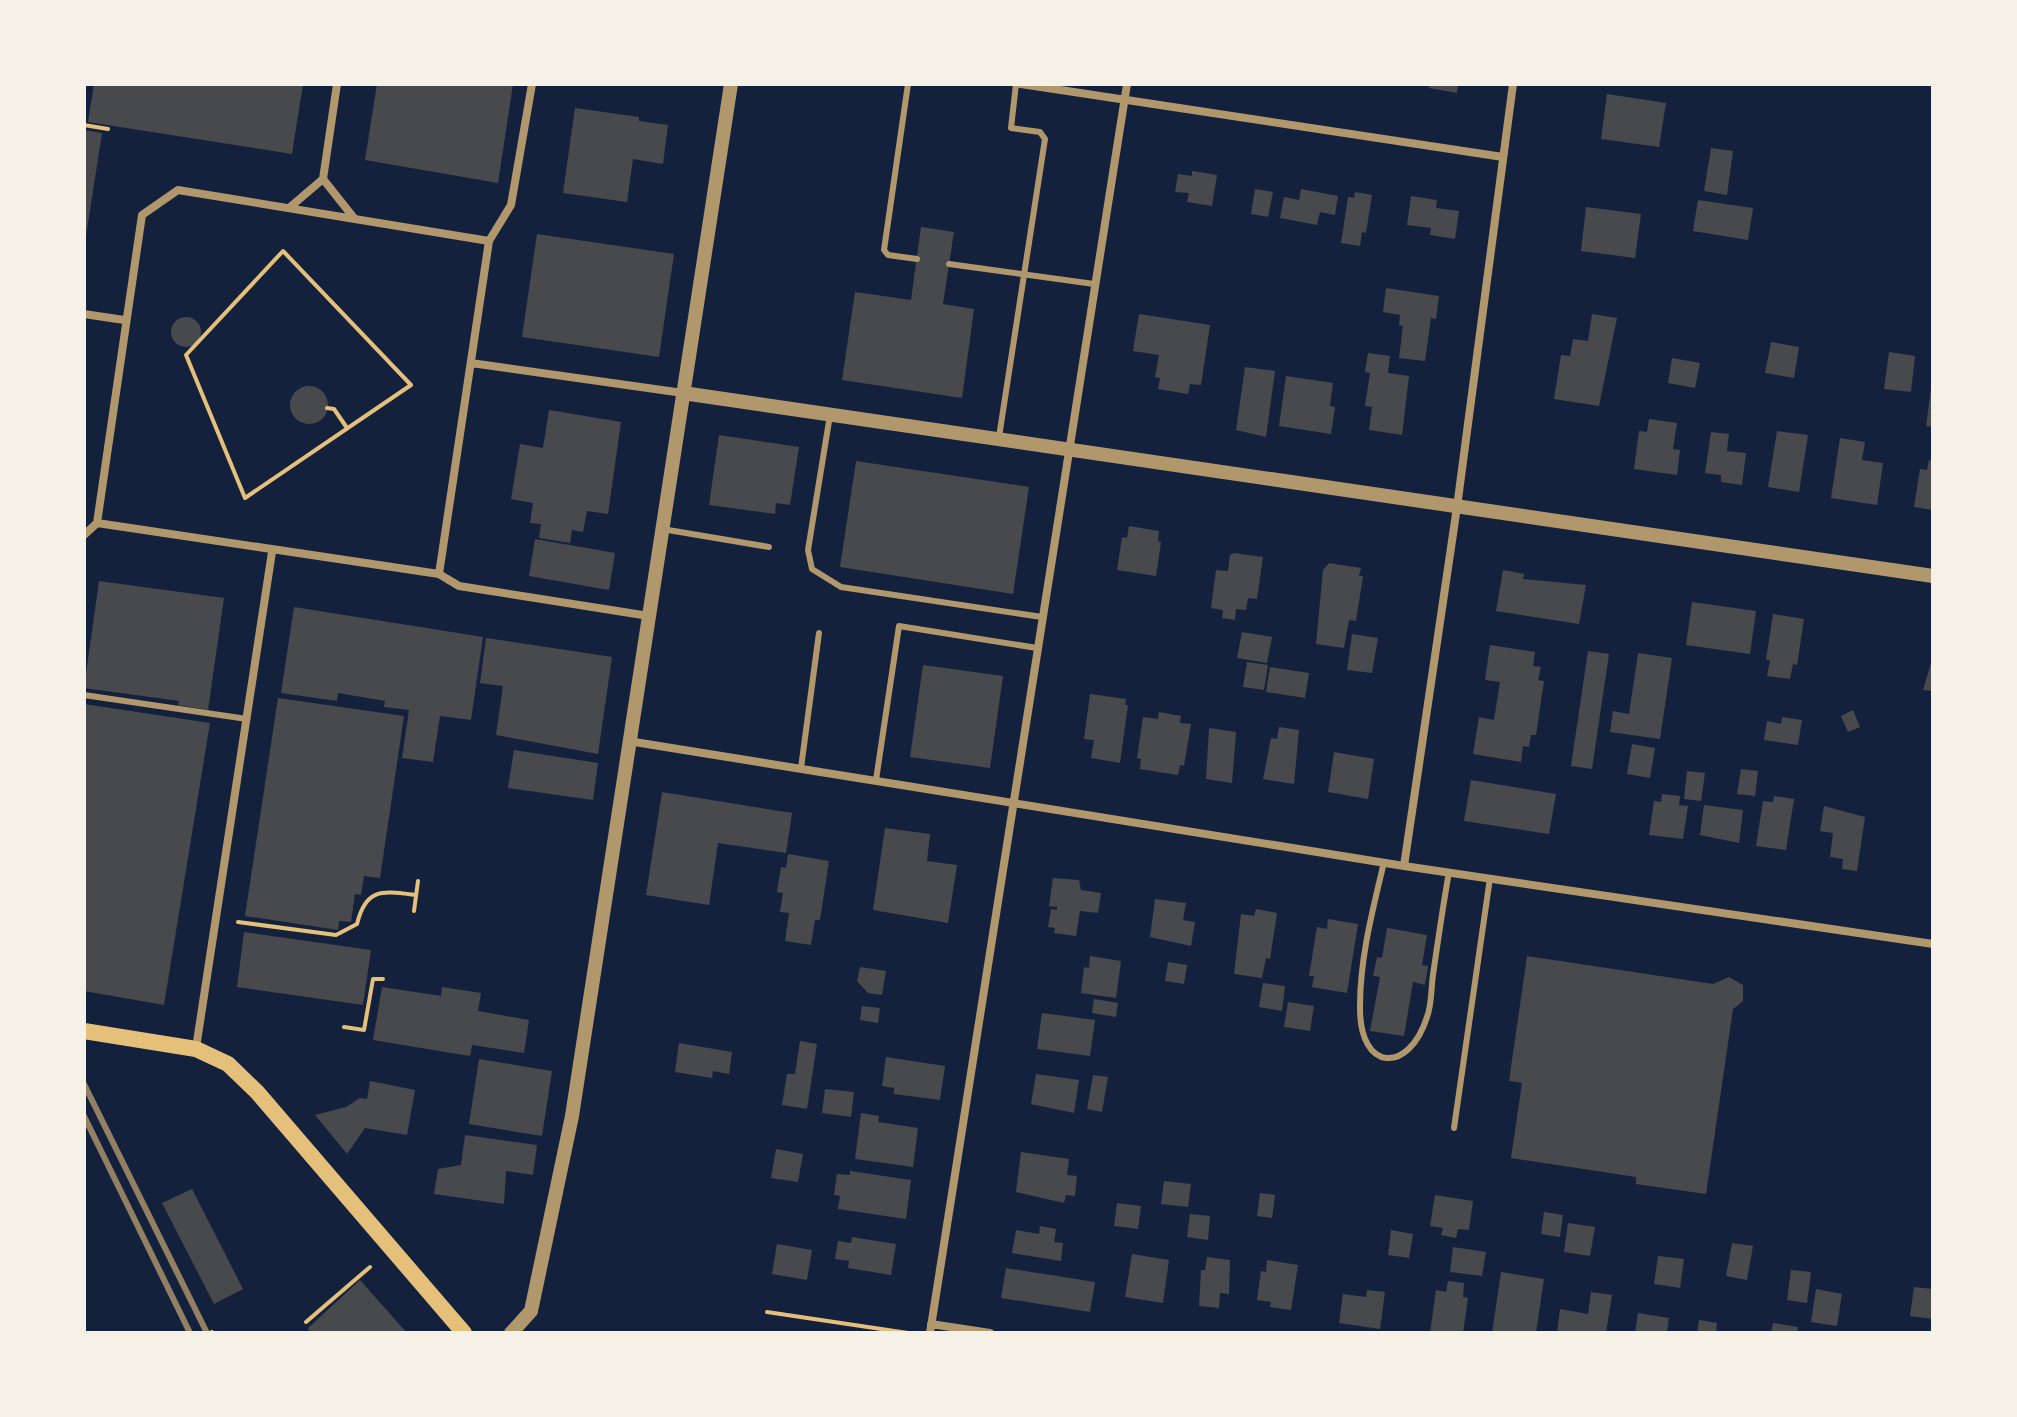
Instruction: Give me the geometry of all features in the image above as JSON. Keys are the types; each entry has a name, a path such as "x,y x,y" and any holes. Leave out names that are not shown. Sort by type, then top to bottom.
{"main road":[{"path":"84,1031 196,1049 228,1064 257,1092 464,1333"}],"street":[{"path":"289,208 323,179 337,84"},
{"path":"439,574 489,241 511,205 532,84"},
{"path":"511,1333 531,1311 572,1116 731,84"},
{"path":"1018,84 1503,157"},
{"path":"990,1333 930,1328 1127,84"},
{"path":"1404,866 1457,507 1513,84"},
{"path":"323,179 354,218"},
{"path":"84,535 97,523 124,320 142,215 178,190 489,241"},
{"path":"84,314 124,320"},
{"path":"471,363 1933,576"},
{"path":"97,523 272,552 439,574 459,586 649,616"},
{"path":"196,1049 272,552"},
{"path":"628,741 1404,866 1933,944"}],"lane":[{"path":"908,84 884,250 888,255 917,259"},
{"path":"999,441 1045,139 1040,132 1011,128 1018,84"},
{"path":"949,264 1094,284"},
{"path":"830,415 808,550 812,569 841,587 1042,617"},
{"path":"662,529 769,547"},
{"path":"876,780 899,626 1037,648"},
{"path":"801,768 819,633"},
{"path":"84,695 247,719"},
{"path":"1384,862 1364,954 1360,1008 1364,1043 1376,1056 1388,1059 1408,1051 1427,1018 1449,872"},
{"path":"1454,1128 1490,878"}],"path":[{"path":"84,125 108,129"},
{"path":"283,251 411,385 347,428 245,498 186,355 283,251"},
{"path":"327,408 334,409 347,428"},
{"path":"414,911 418,881"},
{"path":"238,922 336,935 357,924 362,904 371,897 384,891 416,895"},
{"path":"344,1027 364,1030 373,979 383,979"},
{"path":"306,1322 370,1267"},
{"path":"767,1312 908,1333"}],"building":[{"path":"94,84 303,84 292,154 88,122"},
{"path":"377,84 513,84 498,183 365,160"},
{"path":"1429,84 1458,84 1457,93 1429,88"},
{"path":"1607,94 1666,103 1659,147 1601,139"},
{"path":"575,108 639,117 639,121 668,125 663,164 633,159 627,202 563,193"},
{"path":"84,130 102,133 86,236 84,236"},
{"path":"1711,148 1733,151 1727,195 1704,191"},
{"path":"1192,171 1217,175 1212,206 1187,202 1189,193 1175,192 1178,174 1192,176"},
{"path":"1255,189 1273,192 1268,217 1251,214"},
{"path":"1301,189 1338,196 1335,215 1320,212 1317,225 1280,218 1284,197 1299,200"},
{"path":"1355,192 1372,195 1366,233 1362,232 1360,246 1341,243 1348,197 1354,198"},
{"path":"1411,196 1437,200 1436,208 1459,211 1455,239 1430,235 1431,228 1407,225"},
{"path":"1698,200 1753,208 1748,240 1693,231"},
{"path":"1586,207 1641,214 1635,258 1581,251"},
{"path":"921,227 954,232 943,304 974,309 962,398 842,380 855,292 911,300"},
{"path":"537,234 674,254 659,357 522,337"},
{"path":"1386,288 1439,296 1436,319 1431,318 1425,361 1399,358 1403,326 1399,325 1400,315 1383,312"},
{"path":"1139,314 1210,325 1201,385 1190,384 1188,394 1158,389 1160,378 1155,377 1159,355 1133,351"},
{"path":"1592,314 1617,318 1599,406 1554,399 1561,355 1570,356 1573,339 1588,341"},
{"path":"186,317 197,321 201,332 197,343 186,347 175,343 171,332 175,321"},
{"path":"1771,342 1799,347 1794,378 1765,373"},
{"path":"1889,352 1915,356 1911,392 1884,389"},
{"path":"1368,353 1390,356 1388,373 1409,376 1402,435 1369,430 1372,407 1365,406 1370,373 1365,372"},
{"path":"1672,358 1700,363 1695,388 1668,383"},
{"path":"1245,367 1275,371 1266,437 1236,430"},
{"path":"1286,376 1333,383 1330,406 1335,407 1331,434 1279,426"},
{"path":"309,386 322,392 328,405 322,418 309,424 296,418 290,405 296,392"},
{"path":"1933,389 1933,427 1926,426"},
{"path":"549,410 621,422 608,514 587,511 583,532 572,530 570,543 539,538 541,524 530,523 533,503 511,499 520,444 543,448"},
{"path":"1649,419 1677,423 1673,449 1680,450 1677,475 1634,469 1639,431 1647,432"},
{"path":"1777,431 1808,435 1799,492 1768,487"},
{"path":"1711,432 1729,434 1727,451 1746,453 1742,485 1721,482 1721,475 1705,473"},
{"path":"719,435 799,447 790,505 776,503 775,514 709,505"},
{"path":"1840,438 1865,442 1862,460 1883,463 1877,505 1831,498"},
{"path":"1929,460 1933,461 1933,510 1914,507 1920,469 1927,470"},
{"path":"856,461 1029,487 1013,594 840,567"},
{"path":"1129,526 1159,531 1158,541 1161,542 1156,576 1117,570 1122,537 1127,538"},
{"path":"535,539 615,553 609,590 529,576"},
{"path":"1230,555 1263,557 1257,599 1248,598 1246,610 1236,609 1235,620 1222,618 1223,610 1211,608 1216,570 1228,571"},
{"path":"1329,563 1361,568 1359,576 1363,576 1356,621 1349,620 1344,648 1316,644 1323,570"},
{"path":"1503,570 1524,574 1523,579 1586,585 1579,624 1496,611"},
{"path":"99,581 224,598 208,710 178,705 179,701 84,688"},
{"path":"1692,602 1756,611 1750,654 1686,645"},
{"path":"294,607 483,637 471,720 440,716 433,762 402,758 409,710 384,707 385,701 338,693 337,701 281,693"},
{"path":"1773,614 1804,619 1797,665 1793,664 1790,679 1767,676 1770,660 1766,660"},
{"path":"1242,632 1272,637 1267,663 1237,658"},
{"path":"1352,634 1378,638 1372,673 1347,670"},
{"path":"486,638 612,657 598,754 496,735 503,686 480,683"},
{"path":"1490,645 1535,652 1533,666 1541,667 1538,680 1544,681 1536,735 1531,735 1529,747 1523,746 1521,762 1473,754 1479,717 1494,720 1500,682 1485,680"},
{"path":"1588,651 1609,654 1592,769 1571,766"},
{"path":"1638,653 1672,658 1660,739 1610,732 1613,711 1629,714"},
{"path":"1247,662 1268,665 1264,690 1243,687"},
{"path":"1931,663 1933,691 1923,690"},
{"path":"923,665 1003,676 990,768 910,757"},
{"path":"1270,667 1309,673 1305,698 1266,692"},
{"path":"1090,694 1126,699 1125,705 1128,705 1120,763 1091,758 1094,740 1084,739"},
{"path":"278,698 404,716 380,878 364,876 361,895 355,894 351,922 339,921 338,930 245,916"},
{"path":"84,704 210,723 164,1005 84,991"},
{"path":"1853,710 1860,727 1848,732 1841,716"},
{"path":"1159,712 1181,716 1180,723 1191,724 1184,766 1180,765 1178,775 1140,769 1141,759 1137,758 1143,717 1158,719"},
{"path":"1782,717 1802,720 1798,745 1764,740 1767,721 1781,724"},
{"path":"1279,727 1299,730 1294,784 1263,779 1271,738 1277,739"},
{"path":"1209,728 1236,732 1232,783 1206,779"},
{"path":"1632,744 1655,748 1650,778 1627,774"},
{"path":"514,750 598,763 593,800 508,788"},
{"path":"1334,752 1374,759 1368,799 1328,792"},
{"path":"1741,769 1758,771 1755,796 1737,794"},
{"path":"1687,771 1705,773 1701,801 1684,799"},
{"path":"1471,780 1556,794 1549,834 1464,821"},
{"path":"662,792 792,813 786,853 718,843 709,905 646,895"},
{"path":"1662,794 1680,796 1679,805 1688,806 1683,839 1649,835 1654,801 1661,802"},
{"path":"1774,796 1794,799 1786,850 1756,846 1763,801 1773,802"},
{"path":"1704,805 1743,810 1739,843 1700,835"},
{"path":"1824,806 1865,817 1857,871 1842,869 1843,859 1830,857 1833,833 1820,831"},
{"path":"885,828 930,834 927,861 957,865 948,923 873,910"},
{"path":"788,854 829,861 820,920 815,920 811,945 785,941 789,913 780,912 783,893 777,892 781,867 786,868"},
{"path":"1053,878 1079,880 1081,890 1101,893 1098,913 1080,911 1076,936 1054,933 1055,928 1048,927 1051,909 1057,910 1057,907 1049,906"},
{"path":"1155,899 1186,903 1183,920 1195,922 1191,946 1150,937"},
{"path":"1256,909 1277,913 1270,959 1266,958 1262,978 1234,974 1241,914 1254,916"},
{"path":"1328,919 1358,924 1347,993 1312,987 1314,976 1309,976 1317,927 1327,929"},
{"path":"1387,928 1427,935 1422,965 1428,966 1425,985 1413,982 1404,1036 1370,1031 1380,977 1373,976 1377,957 1382,958"},
{"path":"244,932 371,950 363,1005 237,987"},
{"path":"1090,956 1121,961 1116,998 1081,993 1084,967 1089,968"},
{"path":"1527,956 1713,984 1729,977 1743,985 1743,1001 1733,1009 1706,1194 1636,1184 1636,1177 1511,1158 1522,1083 1509,1081"},
{"path":"1168,962 1187,965 1184,984 1165,981"},
{"path":"860,967 886,971 882,995 868,993 857,981"},
{"path":"1263,983 1285,986 1282,1011 1259,1007"},
{"path":"382,987 441,996 442,987 481,993 478,1011 529,1020 524,1053 472,1045 470,1056 373,1040"},
{"path":"1094,999 1118,1003 1116,1017 1092,1013"},
{"path":"1288,1002 1314,1006 1310,1031 1284,1027"},
{"path":"862,1006 880,1008 878,1023 860,1020"},
{"path":"1042,1013 1095,1020 1090,1056 1037,1049"},
{"path":"800,1041 817,1044 807,1109 782,1105 787,1074 795,1074"},
{"path":"679,1043 732,1052 729,1074 713,1071 712,1078 675,1072"},
{"path":"886,1057 945,1066 940,1100 894,1094 894,1088 882,1086"},
{"path":"479,1059 552,1071 542,1136 469,1124"},
{"path":"1036,1074 1079,1080 1074,1113 1031,1104"},
{"path":"1093,1075 1108,1077 1102,1112 1087,1109"},
{"path":"370,1081 415,1090 407,1135 365,1128 347,1154 315,1115 346,1107 360,1098 367,1099"},
{"path":"825,1089 854,1092 851,1117 822,1113"},
{"path":"861,1113 879,1116 878,1122 918,1128 913,1167 855,1159"},
{"path":"465,1135 537,1145 533,1175 506,1171 504,1204 434,1194 438,1169 461,1165"},
{"path":"776,1149 803,1154 798,1182 771,1178"},
{"path":"1021,1152 1069,1159 1067,1175 1077,1176 1075,1196 1066,1195 1064,1203 1016,1192"},
{"path":"850,1171 911,1180 906,1219 838,1209 840,1196 834,1195 837,1174 850,1175"},
{"path":"1164,1181 1191,1184 1188,1207 1161,1204"},
{"path":"192,1189 243,1289 214,1304 162,1203"},
{"path":"1260,1193 1275,1195 1272,1218 1257,1216"},
{"path":"1435,1195 1473,1201 1469,1230 1458,1229 1456,1238 1441,1235 1443,1228 1430,1226"},
{"path":"1117,1203 1141,1206 1138,1229 1114,1226"},
{"path":"1544,1212 1563,1215 1560,1237 1541,1234"},
{"path":"1190,1214 1210,1216 1208,1240 1187,1237"},
{"path":"1568,1223 1595,1227 1590,1256 1564,1252"},
{"path":"1040,1226 1056,1229 1054,1242 1063,1243 1061,1261 1012,1253 1016,1230 1039,1234"},
{"path":"1391,1230 1413,1234 1409,1258 1388,1255"},
{"path":"852,1237 896,1244 891,1275 848,1268 849,1261 835,1259 838,1241 851,1243"},
{"path":"1732,1243 1753,1246 1747,1280 1726,1276"},
{"path":"777,1244 812,1250 807,1280 772,1274"},
{"path":"1453,1247 1486,1252 1482,1276 1450,1272"},
{"path":"1132,1254 1169,1260 1163,1303 1125,1297"},
{"path":"1658,1256 1684,1259 1680,1288 1654,1284"},
{"path":"1207,1257 1230,1260 1229,1294 1220,1293 1219,1308 1199,1306 1201,1270 1205,1270"},
{"path":"1267,1260 1298,1265 1291,1310 1270,1307 1271,1302 1257,1300 1261,1271 1266,1272"},
{"path":"1006,1268 1095,1282 1090,1312 1001,1298"},
{"path":"1791,1270 1811,1272 1807,1303 1787,1300"},
{"path":"1501,1272 1544,1279 1536,1333 1492,1333"},
{"path":"360,1280 407,1333 310,1333 308,1328"},
{"path":"1448,1281 1464,1283 1463,1297 1468,1298 1463,1333 1430,1333 1436,1290 1446,1292"},
{"path":"1914,1287 1933,1289 1933,1319 1910,1316"},
{"path":"1816,1289 1842,1294 1837,1326 1811,1322"},
{"path":"1367,1290 1385,1292 1380,1329 1339,1323 1343,1294 1366,1297"},
{"path":"1591,1292 1612,1295 1606,1333 1557,1333 1560,1309 1588,1314"},
{"path":"1638,1313 1669,1318 1667,1333 1635,1333"},
{"path":"1699,1320 1717,1323 1716,1333 1697,1333"},
{"path":"1773,1323 1798,1327 1797,1333 1771,1333"}],"railway":[{"path":"84,1084 207,1333"},
{"path":"84,1116 190,1333"}]}
